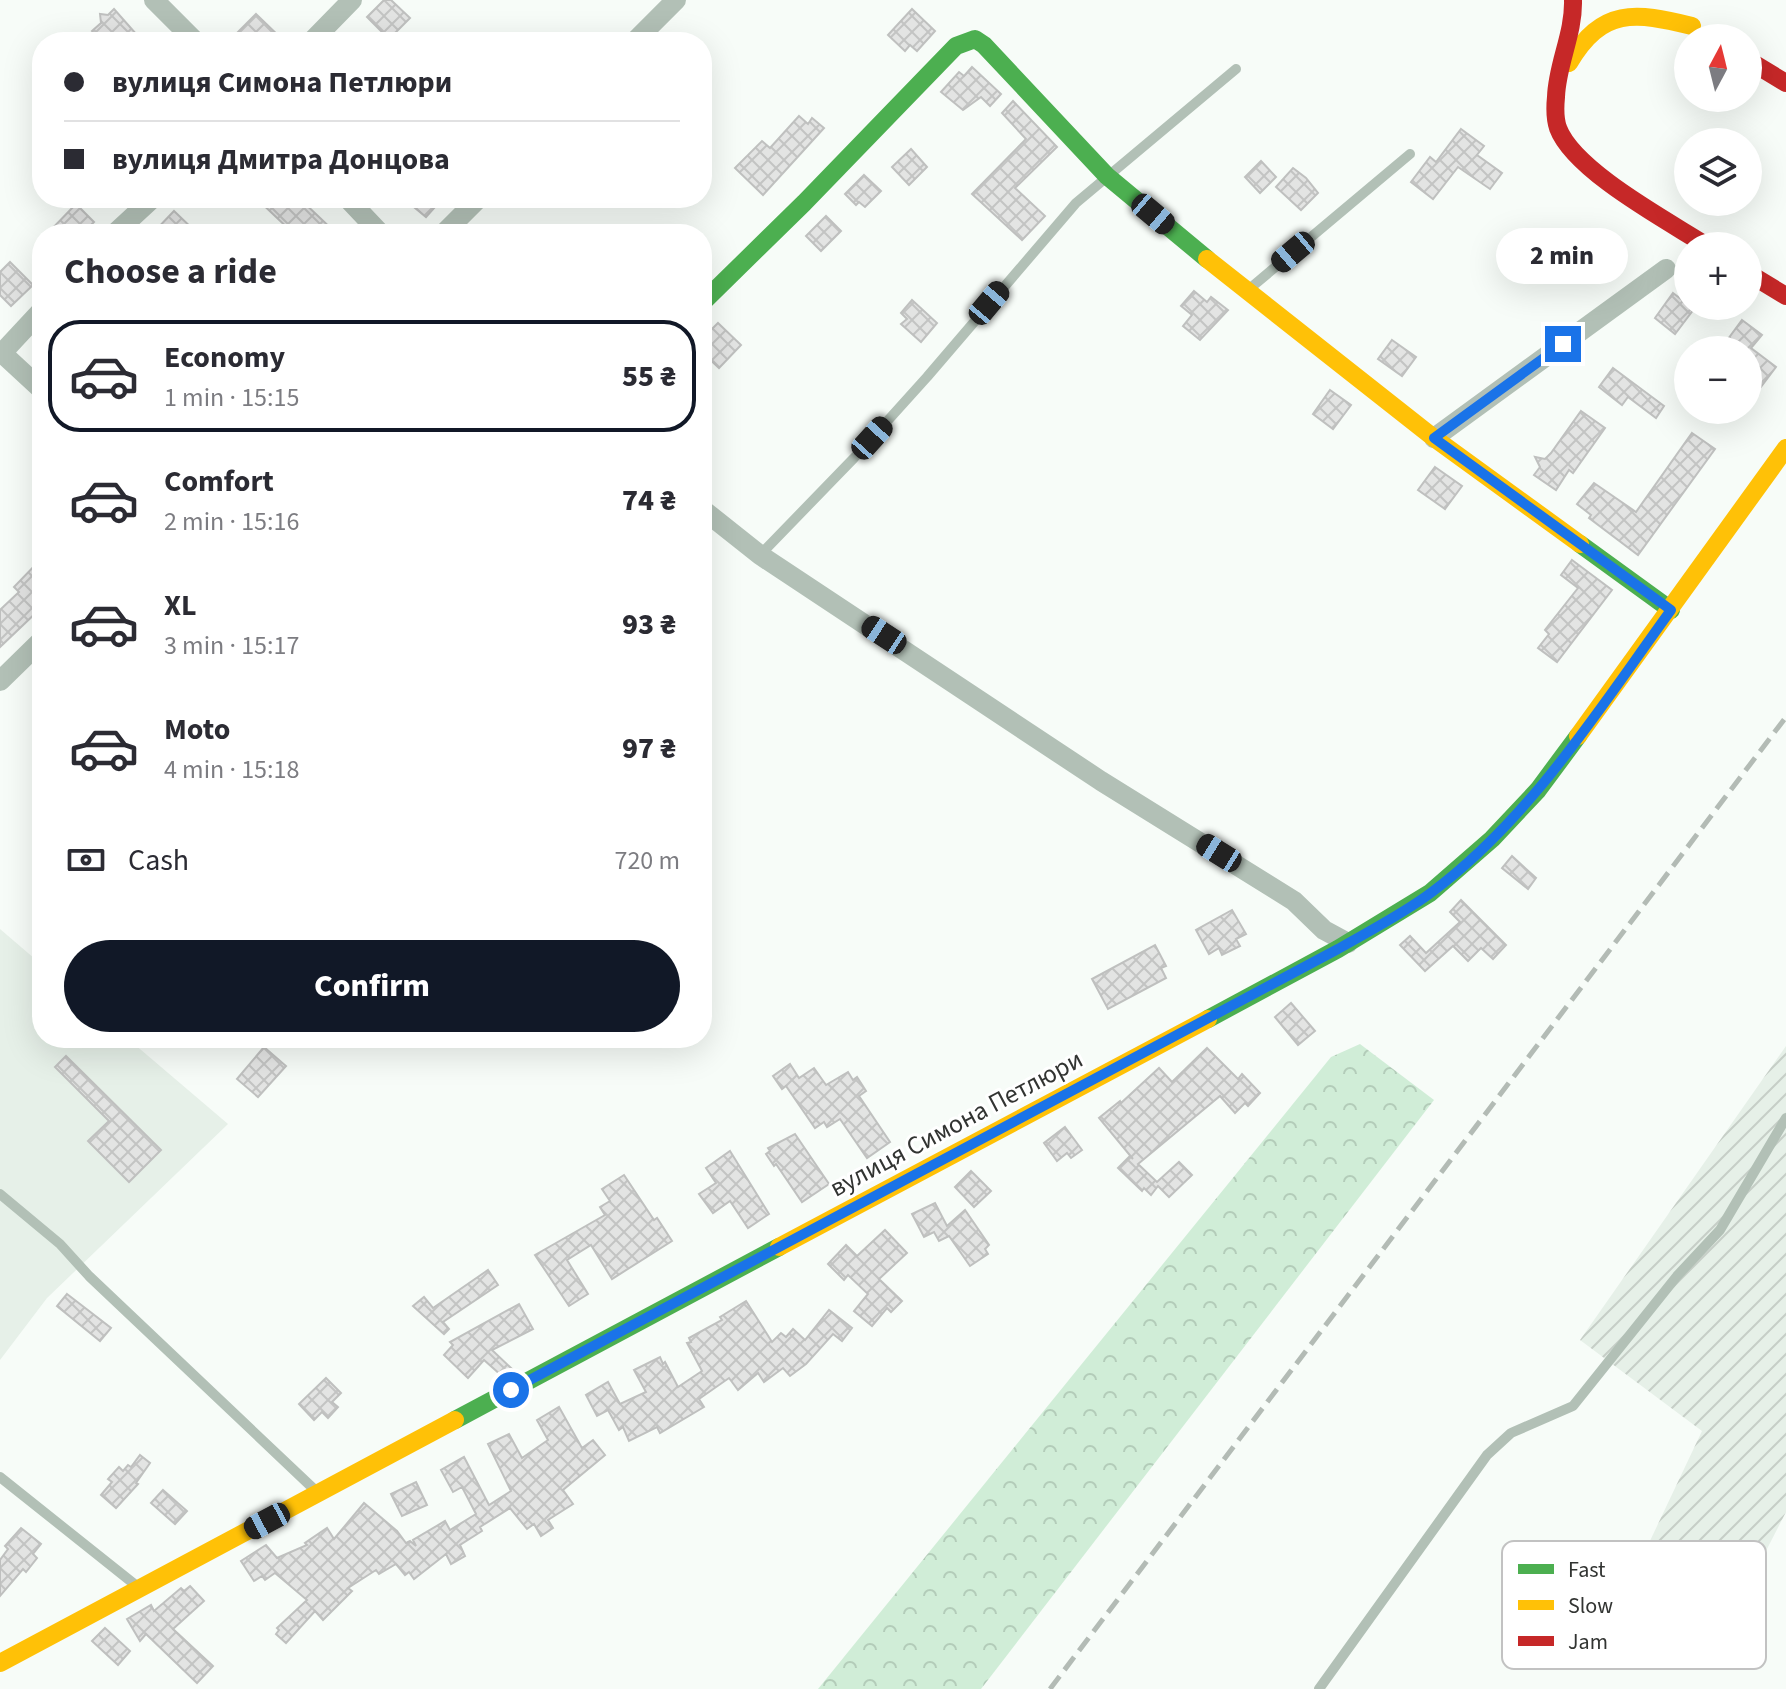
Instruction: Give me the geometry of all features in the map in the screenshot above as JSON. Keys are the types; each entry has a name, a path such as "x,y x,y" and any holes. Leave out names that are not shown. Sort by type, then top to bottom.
{"street":[{"path":"154,0 186,32"},
{"path":"321,32 352,0"},
{"path":"644,32 676,0"},
{"path":"1573,0 1573,31 1556,91 1558,128 1570,148 1604,178 1686,232"},
{"path":"1650,0 1689,24"},
{"path":"1671,0 1690,24"},
{"path":"1556,91 1573,56 1590,32 1610,21 1629,15 1652,16 1684,24"},
{"path":"712,293 956,46 975,39 1107,176 1247,292 1434,438 1671,610"},
{"path":"1762,68 1786,83"},
{"path":"125,224 142,208"},
{"path":"356,208 372,224"},
{"path":"453,224 469,208"},
{"path":"1434,438 1666,269"},
{"path":"1762,281 1786,296"},
{"path":"32,321 2,353 32,381"},
{"name":"вулиця Симона Петлюри","path":"0,1663 1348,943 1430,893 1492,839 1551,775 1786,448"},
{"path":"712,517 760,555 1101,781 1294,901 1324,930 1348,943"},
{"path":"0,681 32,650"}],"lane":[{"path":"760,555 927,377 1076,203 1236,69"},
{"path":"1247,292 1410,154"},
{"path":"1319,1689 1487,1455 1511,1433 1573,1406 1677,1276 1720,1230 1786,1118"},
{"path":"0,1194 60,1244 89,1276 318,1493"},
{"path":"0,1477 140,1589"}],"shaded area":[{"path":"0,929 32,956 32,1048 139,1048 228,1124 47,1298 0,1360"},
{"path":"1786,1046 1786,1512 1766,1551 1766,1541 1650,1541 1702,1431 1580,1340"}],"green space":[{"path":"1360,1044 1434,1100 981,1689 818,1689 1331,1057"}],"building":[{"path":"384,0 391,0 410,18 396,32 382,32 367,17"},
{"path":"114,9 134,32 92,31 101,23 100,14 108,15"},
{"path":"912,9 935,31 917,51 910,45 905,51 888,35"},
{"path":"256,14 275,32 238,32"},
{"path":"972,67 1001,94 990,106 981,97 963,110 941,92 959,72 964,76"},
{"path":"1013,101 1057,147 1015,188 1045,216 1022,240 972,194 1026,139 1002,113"},
{"path":"799,116 808,124 812,118 824,128 763,195 735,168 762,141 770,148"},
{"path":"1461,129 1484,146 1477,155 1502,173 1490,189 1458,167 1433,199 1411,182 1430,157 1436,162"},
{"path":"911,149 927,167 909,185 892,167"},
{"path":"1261,161 1276,177 1260,193 1245,177"},
{"path":"1293,168 1318,193 1301,210 1276,187"},
{"path":"864,175 881,191 865,207 859,202 856,205 845,194"},
{"path":"72,208 80,208 94,222 92,224 57,224"},
{"path":"267,208 310,208 326,224 283,224"},
{"path":"415,208 434,208 426,217"},
{"path":"174,211 188,224 162,224"},
{"path":"826,216 841,231 821,251 806,236"},
{"path":"10,262 32,284 11,306 0,295 0,272"},
{"path":"1194,291 1207,302 1211,297 1228,310 1200,340 1183,326 1192,315 1181,306"},
{"path":"1673,293 1674,320 1686,320 1675,334 1655,318"},
{"path":"912,300 937,323 921,342 901,324 907,319 901,313"},
{"path":"1742,320 1762,335 1761,336 1730,336"},
{"path":"718,323 741,345 719,368 712,361 712,329"},
{"path":"1392,340 1416,357 1402,376 1378,359"},
{"path":"1762,356 1776,367 1762,385"},
{"path":"1613,368 1664,406 1656,418 1628,397 1622,405 1599,387"},
{"path":"1330,390 1351,405 1333,429 1313,414"},
{"path":"1581,411 1605,428 1573,473 1569,470 1556,490 1534,475 1540,467 1535,457 1545,459 1551,453"},
{"path":"1692,433 1715,449 1638,555 1589,518 1591,515 1577,504 1594,483 1636,512"},
{"path":"1435,467 1462,486 1445,509 1418,490"},
{"path":"1572,560 1612,590 1557,662 1538,648 1549,634 1545,630 1578,588 1561,575"},
{"path":"32,568 32,617 0,647 0,610 19,592 14,587"},
{"path":"1512,856 1536,878 1528,889 1502,868"},
{"path":"1461,900 1506,945 1493,959 1481,948 1468,961 1453,946 1425,971 1400,945 1410,936 1426,953 1460,922 1450,912"},
{"path":"1232,910 1246,934 1236,939 1240,946 1222,955 1219,948 1209,954 1196,930"},
{"path":"1155,945 1166,966 1161,968 1166,978 1108,1009 1092,979"},
{"path":"1291,1003 1315,1031 1298,1045 1275,1017"},
{"path":"263,1048 286,1066 258,1097 237,1079"},
{"path":"1207,1048 1238,1079 1242,1074 1260,1093 1248,1106 1245,1103 1235,1113 1220,1096 1138,1164 1157,1182 1179,1162 1192,1175 1169,1197 1158,1186 1151,1195 1144,1188 1142,1191 1118,1168 1130,1156 1133,1159 1099,1118 1121,1103 1159,1068 1172,1082"},
{"path":"66,1056 161,1150 129,1182 88,1141 109,1121 55,1067"},
{"path":"790,1064 799,1078 814,1068 826,1085 848,1072 853,1080 857,1077 866,1091 859,1096 890,1142 867,1158 840,1119 827,1127 824,1122 815,1128 786,1086 782,1089 773,1076"},
{"path":"1065,1127 1082,1150 1071,1158 1067,1153 1057,1161 1044,1143"},
{"path":"795,1134 829,1184 802,1202 766,1154 770,1151 768,1148"},
{"path":"730,1151 769,1214 748,1228 730,1201 713,1213 699,1194 716,1183 706,1168"},
{"path":"971,1171 991,1191 974,1207 955,1187"},
{"path":"624,1175 672,1241 612,1279 591,1245 567,1260 588,1294 569,1306 535,1255 605,1215 600,1207 610,1201 602,1189"},
{"path":"935,1203 947,1226 965,1210 989,1245 985,1249 988,1254 970,1266 949,1236 939,1241 934,1232 924,1237 912,1214"},
{"path":"885,1230 907,1253 879,1279 902,1301 891,1312 887,1308 872,1326 854,1311 868,1294 848,1275 844,1280 828,1264 846,1245 857,1256"},
{"path":"488,1270 498,1285 443,1322 449,1329 444,1334 413,1306 424,1297 433,1308"},
{"path":"67,1294 111,1328 100,1341 57,1306"},
{"path":"746,1301 772,1342 781,1333 786,1337 793,1329 805,1340 829,1310 852,1328 842,1341 833,1334 806,1364 790,1376 783,1368 764,1382 758,1373 738,1390 729,1378 699,1399 704,1407 660,1433 657,1427 629,1441 623,1427 619,1430 608,1410 597,1416 586,1395 608,1382 620,1404 646,1392 634,1370 660,1357 678,1387 702,1371 687,1343 691,1342 689,1338 722,1320 720,1317"},
{"path":"519,1304 533,1329 492,1350 512,1369 510,1372 502,1376 484,1360 468,1378 444,1355 453,1345 450,1342"},
{"path":"326,1378 341,1393 332,1402 338,1407 328,1418 322,1412 314,1420 299,1404"},
{"path":"559,1407 582,1448 593,1440 605,1455 563,1490 573,1504 548,1520 553,1528 541,1536 534,1524 527,1529 510,1508 480,1527 482,1531 460,1545 465,1556 451,1564 446,1554 414,1579 409,1572 405,1575 396,1564 379,1574 376,1570 348,1588 352,1591 323,1620 315,1611 286,1643 276,1634 277,1628 307,1600 275,1573 265,1580 262,1576 254,1581 241,1561 266,1545 277,1558 307,1545 305,1543 327,1528 334,1539 364,1503 397,1531 406,1543 410,1541 416,1546 413,1540 445,1521 450,1530 476,1514 462,1487 453,1492 441,1470 464,1457 489,1505 511,1491 488,1444 509,1434 522,1458 548,1440 537,1420"},
{"path":"140,1455 150,1463 138,1484 116,1508 101,1495 112,1482 108,1479 119,1467 123,1471 128,1465 131,1467"},
{"path":"416,1482 427,1505 402,1516 391,1494"},
{"path":"163,1490 187,1511 175,1524 151,1503"},
{"path":"21,1528 41,1544 33,1554 37,1558 0,1596 0,1560 8,1549 5,1546"},
{"path":"190,1586 204,1601 173,1629 213,1666 197,1683 146,1634 140,1641 127,1619 151,1605 154,1611 181,1588 184,1591"},
{"path":"105,1628 130,1651 118,1665 92,1641"}],"railway":[{"path":"1050,1689 1786,717"}],"traffic: fast":[{"path":"712,293 956,46 975,39 1107,176 1207,259"},
{"path":"1580,544 1671,610"},
{"path":"1208,1019 1338,949 1430,893 1492,839 1538,790 1578,736"},
{"path":"455,1420 779,1247"}],"traffic: slow":[{"path":"1569,63 1581,45 1607,23 1637,17 1682,24"},
{"path":"1207,259 1434,438 1580,544"},
{"path":"1578,736 1786,448"},
{"path":"779,1247 1208,1019"},
{"path":"0,1663 455,1420"}],"traffic: jam":[{"path":"1573,0 1571,25 1557,85 1555,109 1558,128 1567,144 1602,178 1684,232"},
{"path":"1762,68 1786,83"},
{"path":"1762,281 1786,296"}],"route":[{"path":"511,1390 1338,949 1430,893 1492,839 1551,775 1671,610 1434,438 1563,344"}]}
